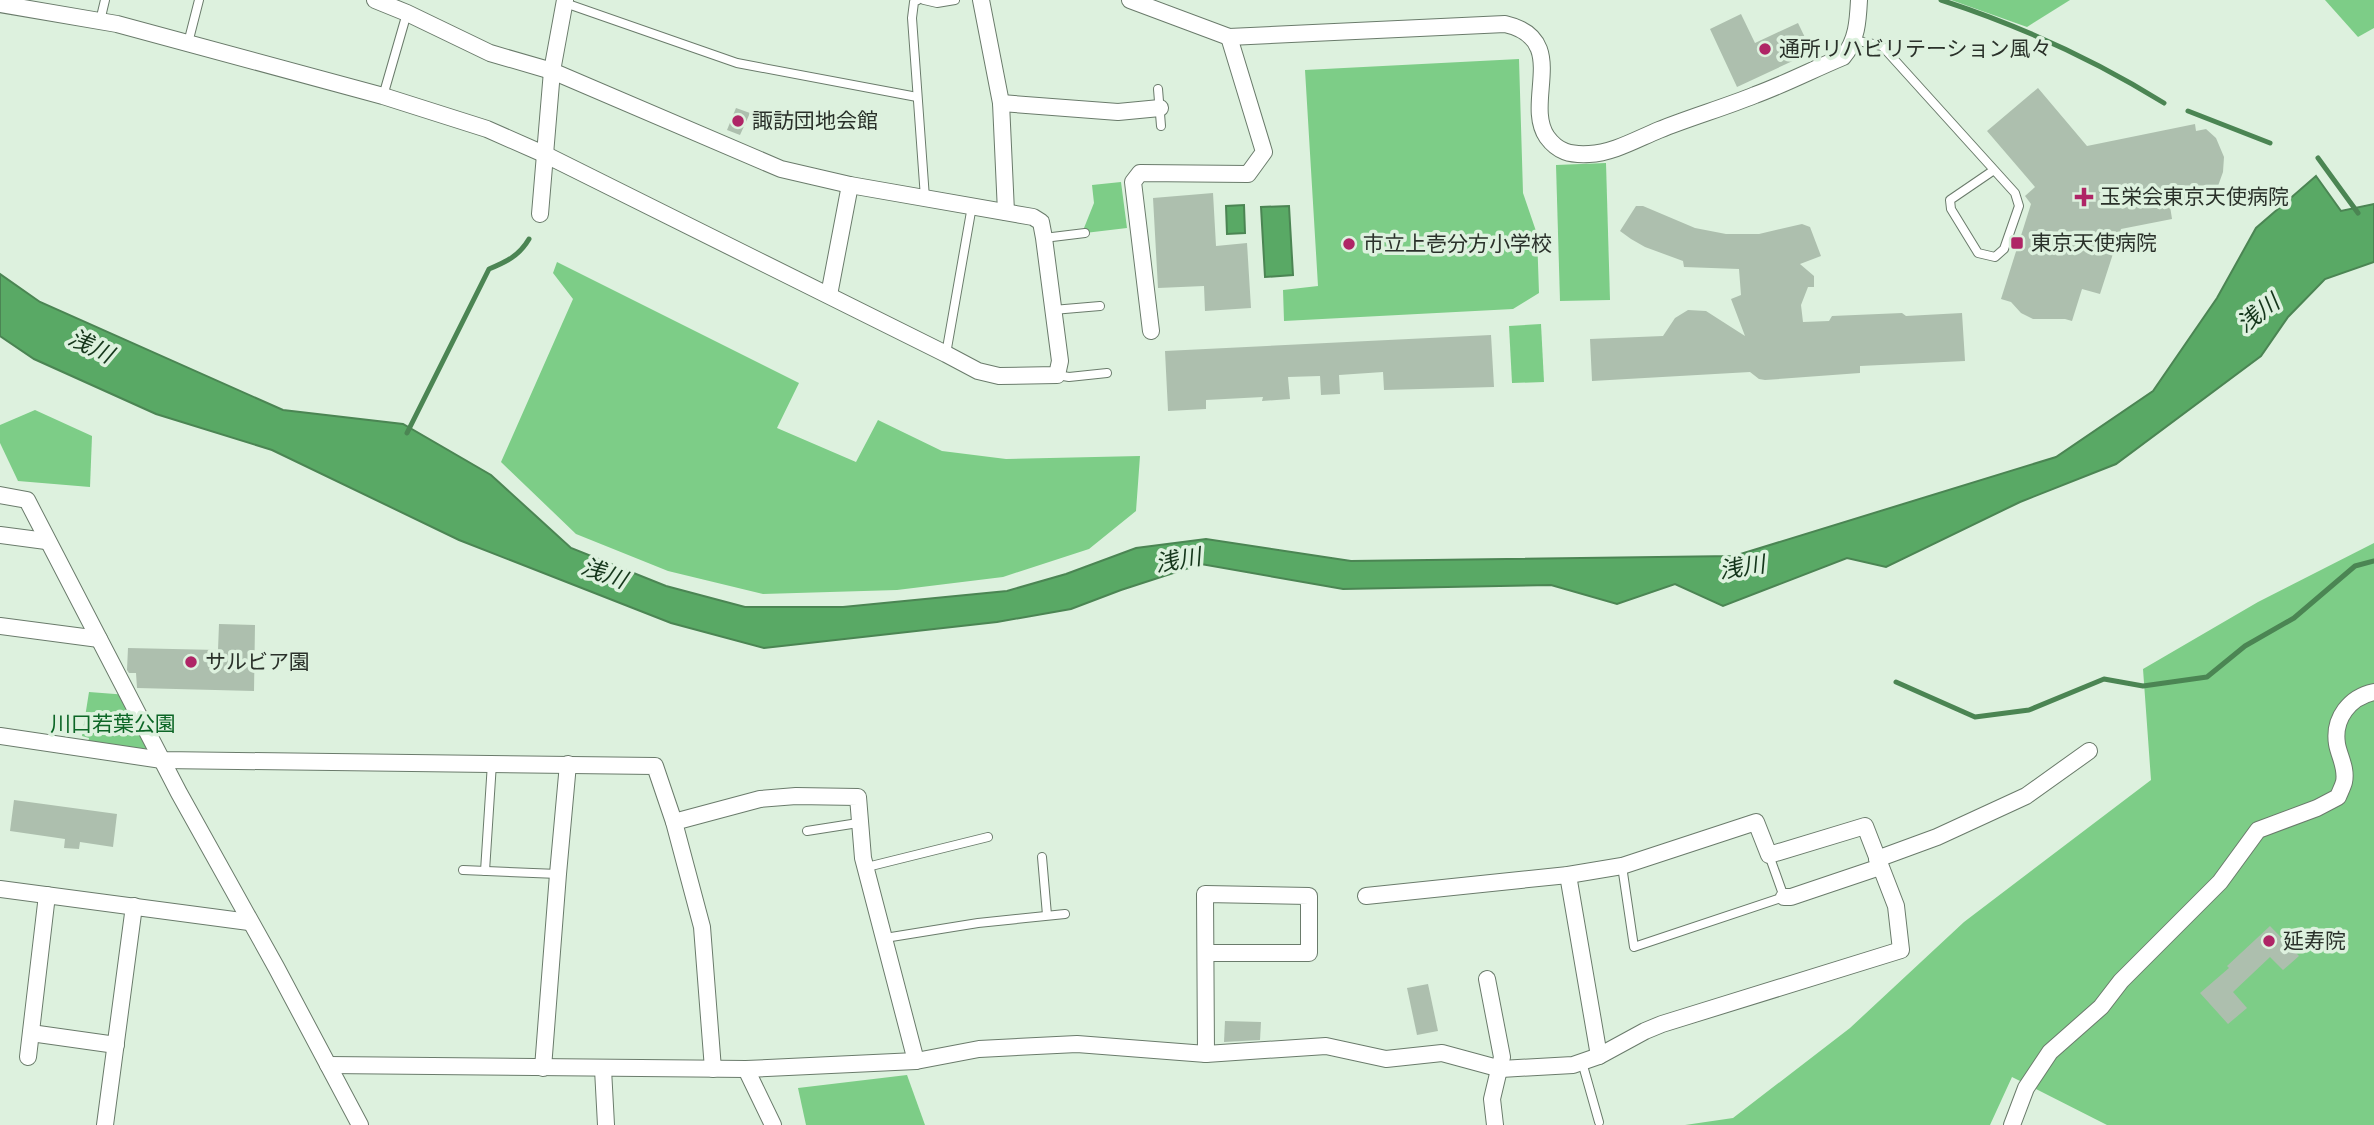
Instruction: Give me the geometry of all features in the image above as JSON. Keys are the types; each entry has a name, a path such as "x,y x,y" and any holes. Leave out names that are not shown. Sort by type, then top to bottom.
{"street":[{"path":"0,4 100,21 188,43 383,96 487,129 546,155 978,371 999,376 1057,375 1060,361 1044,238 1041,222 1033,217 850,185 781,169 552,71 490,53 375,0"},
{"path":"981,0 1001,103 1006,212"},
{"path":"1130,0 1229,37 1505,24 1516,26 1527,31 1539,47 1541,117 1545,134 1562,152 1574,154 1604,151 1756,95 1843,57 1852,47 1854,40 1859,0"},
{"path":"540,214 552,71 565,1"},
{"path":"1151,331 1133,181 1140,173 1248,174 1264,152 1229,37"},
{"path":"1001,103 1118,112 1160,108"},
{"path":"830,295 850,185"},
{"path":"0,495 27,500 162,760 360,1125"},
{"path":"0,534 46,541"},
{"path":"0,626 99,639"},
{"path":"2012,1125 2026,1088 2050,1052 2101,1007 2121,981 2220,882 2258,830 2317,808 2338,797 2344,781 2343,764 2336,743 2337,726 2345,707 2362,694 2374,692"},
{"path":"0,736 162,760 655,766 674,821 702,927 713,1069"},
{"path":"1784,897 1791,897 1878,863 2026,796 2089,751"},
{"path":"544,1068 568,764"},
{"path":"674,821 760,799 796,796 858,797 858,823 863,858 916,1061"},
{"path":"328,1065 746,1069 916,1061 979,1049 1077,1044 1206,1054 1326,1046 1386,1059 1442,1053 1501,1069 1573,1065 1599,1056 1662,1024 1901,950 1896,906 1865,826 1769,855 1756,822 1622,866 1568,875 1366,895"},
{"path":"1568,875 1599,1056"},
{"path":"0,889 249,922"},
{"path":"1206,953 1309,953 1309,895 1205,894 1206,1054"},
{"path":"28,1057 47,895"},
{"path":"105,1125 134,906"},
{"path":"1488,979 1502,1057 1492,1099 1495,1125"},
{"path":"32,1033 116,1045"},
{"path":"603,1069 606,1125"},
{"path":"746,1069 773,1125"}],"lane":[{"path":"100,21 105,0"},
{"path":"188,43 199,0"},
{"path":"918,0 914,2 912,18 925,198"},
{"path":"924,0 937,3 955,0"},
{"path":"565,1 737,63 917,97"},
{"path":"383,96 407,13"},
{"path":"1854,40 1882,46 2015,193 2019,206 2004,249 1995,257 1978,253 1951,209 1951,200 1994,170"},
{"path":"1158,89 1161,126"},
{"path":"947,354 972,206"},
{"path":"1044,238 1085,233"},
{"path":"1054,310 1100,306"},
{"path":"1057,375 1069,377 1107,373"},
{"path":"485,871 492,763"},
{"path":"807,831 858,823"},
{"path":"867,867 988,837"},
{"path":"1622,866 1634,947 1784,897 1769,855"},
{"path":"1042,857 1047,915"},
{"path":"463,870 558,874"},
{"path":"885,938 1065,914"},
{"path":"1582,1062 1599,1122"}],"green space":[{"path":"1951,0 2070,0 2027,27"},
{"path":"2325,0 2374,0 2374,28 2358,37"},
{"path":"1519,59 1523,193 1537,234 1539,293 1513,309 1284,321 1283,290 1318,286 1305,70"},
{"path":"1606,163 1610,300 1560,301 1556,165"},
{"path":"1121,182 1127,228 1085,233 1084,228 1094,203 1092,185"},
{"path":"557,262 799,383 777,428 856,462 878,420 942,451 1006,459 1140,456 1136,511 1089,549 1003,577 897,590 763,594 668,571 576,534 501,462 573,299 553,273"},
{"path":"1541,324 1544,382 1512,383 1509,326"},
{"path":"35,410 92,436 90,487 18,481 0,443 0,425"},
{"path":"2374,543 2374,1125 2107,1125 2012,1077 1990,1125 1685,1125 1733,1118 1850,1028 1964,922 2151,780 2143,669 2258,602"},
{"name":"川口若葉公園","path":"89,692 128,695 162,760 87,749 89,738 82,736"},
{"path":"907,1075 925,1125 806,1125 798,1088"}],"water":[{"name":"浅川","path":"2316,176 2341,211 2374,204 2374,262 2325,279 2288,317 2261,356 2116,464 2020,502 1886,567 1847,558 1723,606 1675,584 1617,604 1551,585 1343,589 1201,564 1071,609 997,622 764,648 671,623 459,540 272,450 156,414 34,359 0,336 0,274 40,302 283,410 403,424 491,475 571,548 666,586 745,607 843,607 1007,591 1066,574 1136,548 1206,539 1351,561 1734,556 2056,457 2153,391 2217,298 2256,228"},
{"path":"1244,205 1245,233 1227,234 1226,206"},
{"path":"1289,206 1293,275 1265,277 1261,207"}],"building":[{"name":"通所リハビリテーション風々","path":"1741,14 1755,43 1798,23 1812,52 1737,87 1710,29"},
{"path":"2038,88 2087,146 2195,124 2196,131 2206,129 2216,138 2224,157 2218,186 2208,187 2210,198 2170,206 2172,219 2121,229 2100,294 2082,289 2072,321 2033,319 2021,313 2011,302 2001,299 2031,204 2025,196 2035,187 1987,131"},
{"name":"諏訪団地会館","path":"736,108 750,113 740,135 727,130"},
{"path":"1213,193 1216,246 1247,243 1251,308 1205,311 1204,286 1158,288 1153,198"},
{"path":"1636,206 1643,206 1695,228 1726,234 1759,234 1802,224 1810,227 1821,256 1800,264 1814,276 1814,287 1808,287 1801,305 1803,322 1829,321 1832,316 1962,313 1965,361 1860,366 1860,373 1765,380 1750,372 1592,381 1590,339 1663,336 1675,318 1688,310 1706,311 1745,336 1731,299 1741,295 1739,269 1684,267 1683,261 1631,239 1620,231"},
{"path":"1491,335 1494,387 1384,390 1383,372 1339,375 1340,394 1321,395 1320,376 1288,377 1290,399 1262,401 1263,397 1206,400 1206,409 1168,411 1165,351"},
{"name":"サルビア園","path":"219,624 255,625 254,691 137,688 136,673 129,673 127,670 128,648 218,650"},
{"path":"14,800 117,814 113,847 80,842 79,849 64,848 65,839 10,831"},
{"path":"2270,926 2299,956 2283,970 2270,957 2233,992 2247,1008 2228,1024 2200,993"},
{"path":"1428,984 1438,1031 1417,1035 1407,988"},
{"path":"1225,1021 1261,1022 1260,1040 1224,1042"}],"waterway":[{"path":"1941,0 2056,45 2111,72 2164,103"},
{"path":"2188,111 2270,143"},
{"path":"2318,158 2358,213"},
{"path":"407,433 489,269 512,258 529,239"},
{"path":"1896,682 1975,717 2029,710 2104,679 2143,686 2207,677 2245,646 2294,618 2355,566 2374,561"}],"place":[{"name":"通所リハビリテーション風々","path":"1765,49"},
{"name":"諏訪団地会館","path":"738,121"},
{"name":"玉栄会東京天使病院","path":"2084,197"},
{"name":"東京天使病院","path":"2017,243"},
{"name":"市立上壱分方小学校","path":"1349,244"},
{"name":"サルビア園","path":"191,662"},
{"name":"延寿院","path":"2269,941"}]}
